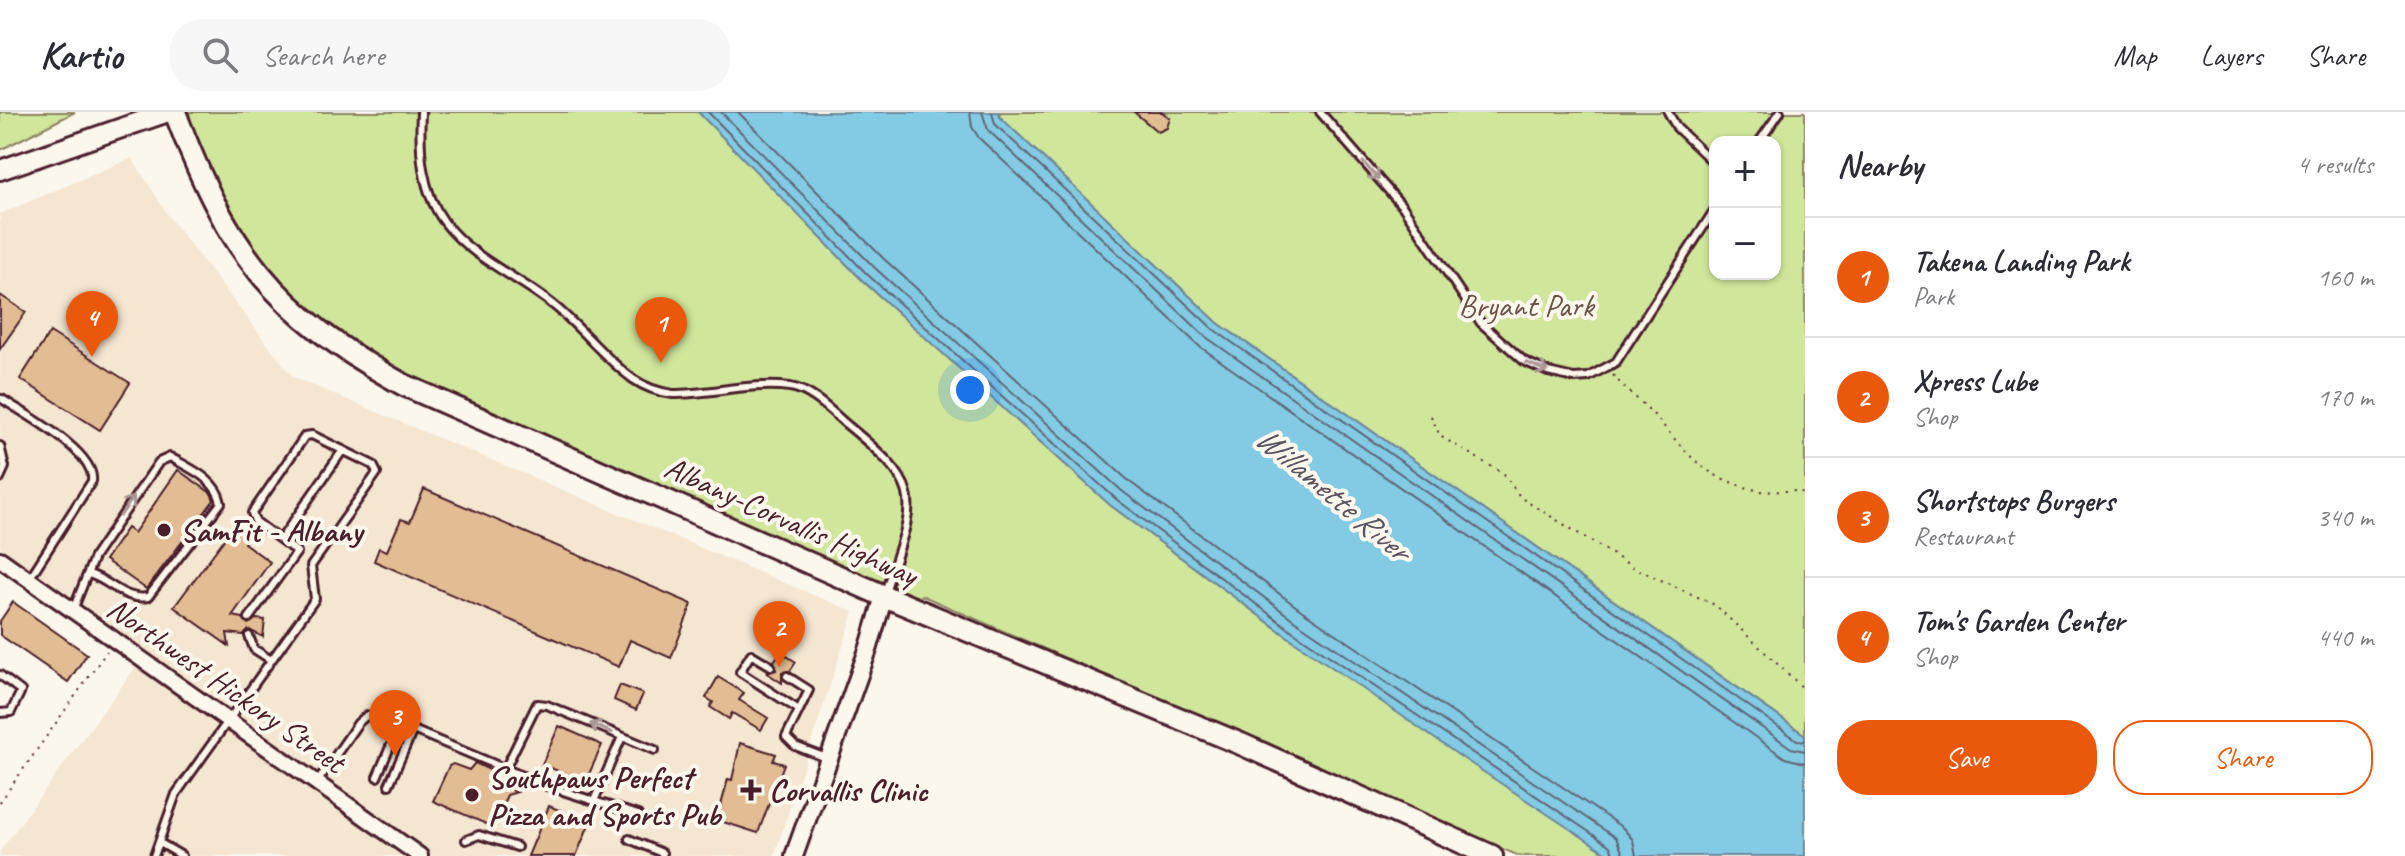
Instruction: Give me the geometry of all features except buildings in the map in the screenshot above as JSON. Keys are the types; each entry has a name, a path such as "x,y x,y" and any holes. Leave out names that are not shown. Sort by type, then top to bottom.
{"highway":[{"name":"Albany-Corvallis Highway","path":"175,112 200,176 236,244 281,297 332,341 404,385 884,596 1241,744 1492,856"}],"main road":[{"path":"0,170 168,112"},
{"path":"794,856 884,596"}],"street":[{"name":"Northwest Hickory Street","path":"0,559 420,856"}],"lane":[{"path":"421,112 423,174 428,193 445,224 473,250 558,309 633,379 658,392 673,394 777,387 799,389 828,409 895,468 907,485 909,506 884,596"},
{"path":"1320,112 1403,207 1481,323 1524,361 1574,378 1588,377 1609,367 1628,345 1709,218"},
{"path":"1668,112 1677,128 1709,158"},
{"path":"1763,136 1780,112"},
{"path":"2,399 60,438 89,461 94,471 92,481 29,579"},
{"path":"154,856 176,794 315,599 311,566 255,521 252,513 305,436 312,435 373,465 377,473 311,566"},
{"path":"0,446 5,467 0,478"},
{"path":"281,539 343,450"},
{"path":"73,610 89,574 108,534 159,462 170,457 211,482 220,493 221,503 148,597 124,595 104,579 89,574"},
{"path":"249,618 297,552"},
{"path":"249,636 254,649 271,660"},
{"path":"771,666 751,654 740,672 799,710"},
{"path":"0,675 21,691 11,712 0,713"},
{"path":"787,676 809,690 786,737 795,746 829,759"},
{"path":"505,769 537,704 547,705 655,750"},
{"path":"316,783 366,716 375,714 505,769 638,815"},
{"path":"377,777 400,724"},
{"path":"389,785 413,730"},
{"path":"594,801 622,737"},
{"path":"466,840 479,835 517,847"},
{"path":"629,839 662,853"},
{"path":"160,843 182,856"}],"path":[{"path":"1609,367 1629,394 1651,412 1679,448 1706,471 1753,489 1778,492 1791,489 1805,493"},
{"path":"1431,416 1440,436 1504,474 1521,498 1633,567 1715,605 1756,640 1805,690"},
{"path":"0,802 114,640"}],"shaded area":[{"path":"132,158 171,220 293,377 854,612 774,856 0,856 0,851 146,653 0,547 0,214"}],"green space":[{"path":"0,112 75,112 0,150"},
{"path":"189,112 698,112 863,281 1110,505 1284,634 1611,856 1519,856 921,595 914,608 404,385 252,266 200,176"},
{"name":"Bryant Park","path":"999,112 1805,112 1805,735 1218,323 1000,117"}],"water":[{"name":"Willamette River","path":"698,112 999,112 1000,117 1218,323 1805,735 1805,856 1611,856 1464,759 1284,634 1110,505 863,281"}],"place":[{"name":"Tom's Garden Center","path":"92,357"},
{"name":"Takena Landing Park","path":"661,363"},
{"name":"SamFit - Albany","path":"164,530"},
{"name":"Xpress Lube","path":"779,667"},
{"name":"Shortstops Burgers","path":"395,756"},
{"name":"Corvallis Clinic","path":"751,790"},
{"name":"Southpaws Perfect Pizza and Sports Pub","path":"472,795"}]}
